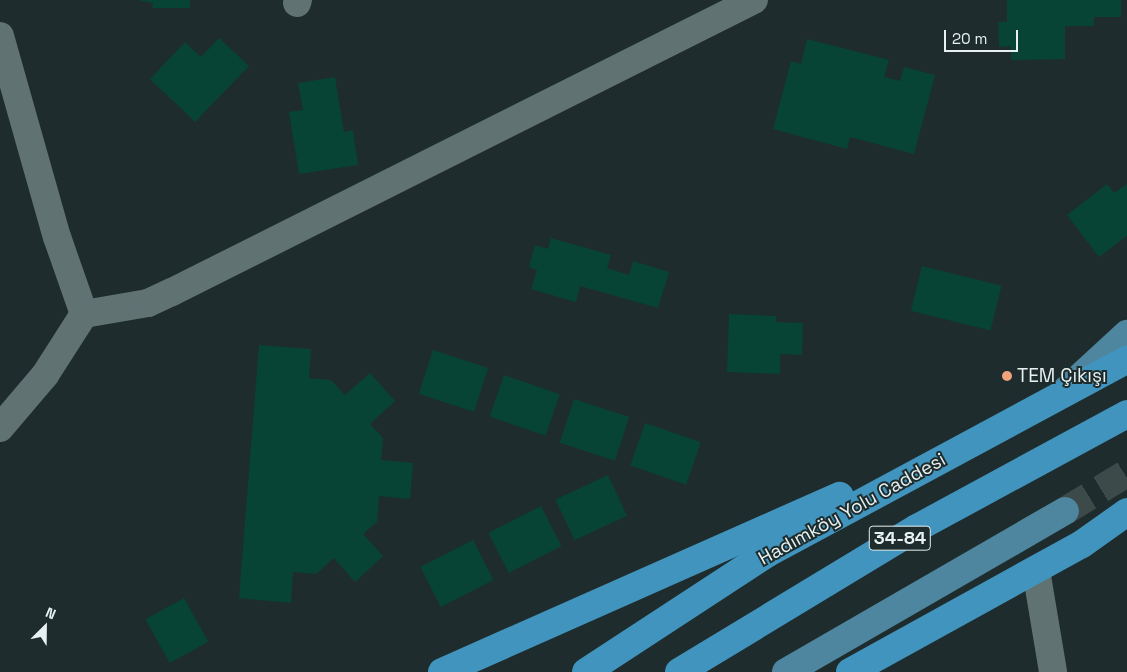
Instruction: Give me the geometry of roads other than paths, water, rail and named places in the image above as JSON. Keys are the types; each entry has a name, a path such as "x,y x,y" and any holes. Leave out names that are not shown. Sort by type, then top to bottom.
{"highway":[{"name":"Hadımköy Yolu Caddesi","path":"586,672 768,554 1127,360"},
{"name":"34-84","path":"679,672 926,523 1127,414"},
{"path":"442,672 760,528 839,497 903,482"},
{"path":"850,672 1036,570 1126,514"}],"main road":[{"path":"1061,396 1127,334"},
{"path":"786,672 1065,511"}],"street":[{"path":"0,428 45,375 84,314 148,303 172,292 754,0"},
{"path":"0,36 57,237 84,314"},
{"path":"1036,570 1054,672"}],"tunnel":[{"path":"1065,511 1127,473"}],"place":[{"name":"TEM Çıkışı","path":"1007,376"}]}
